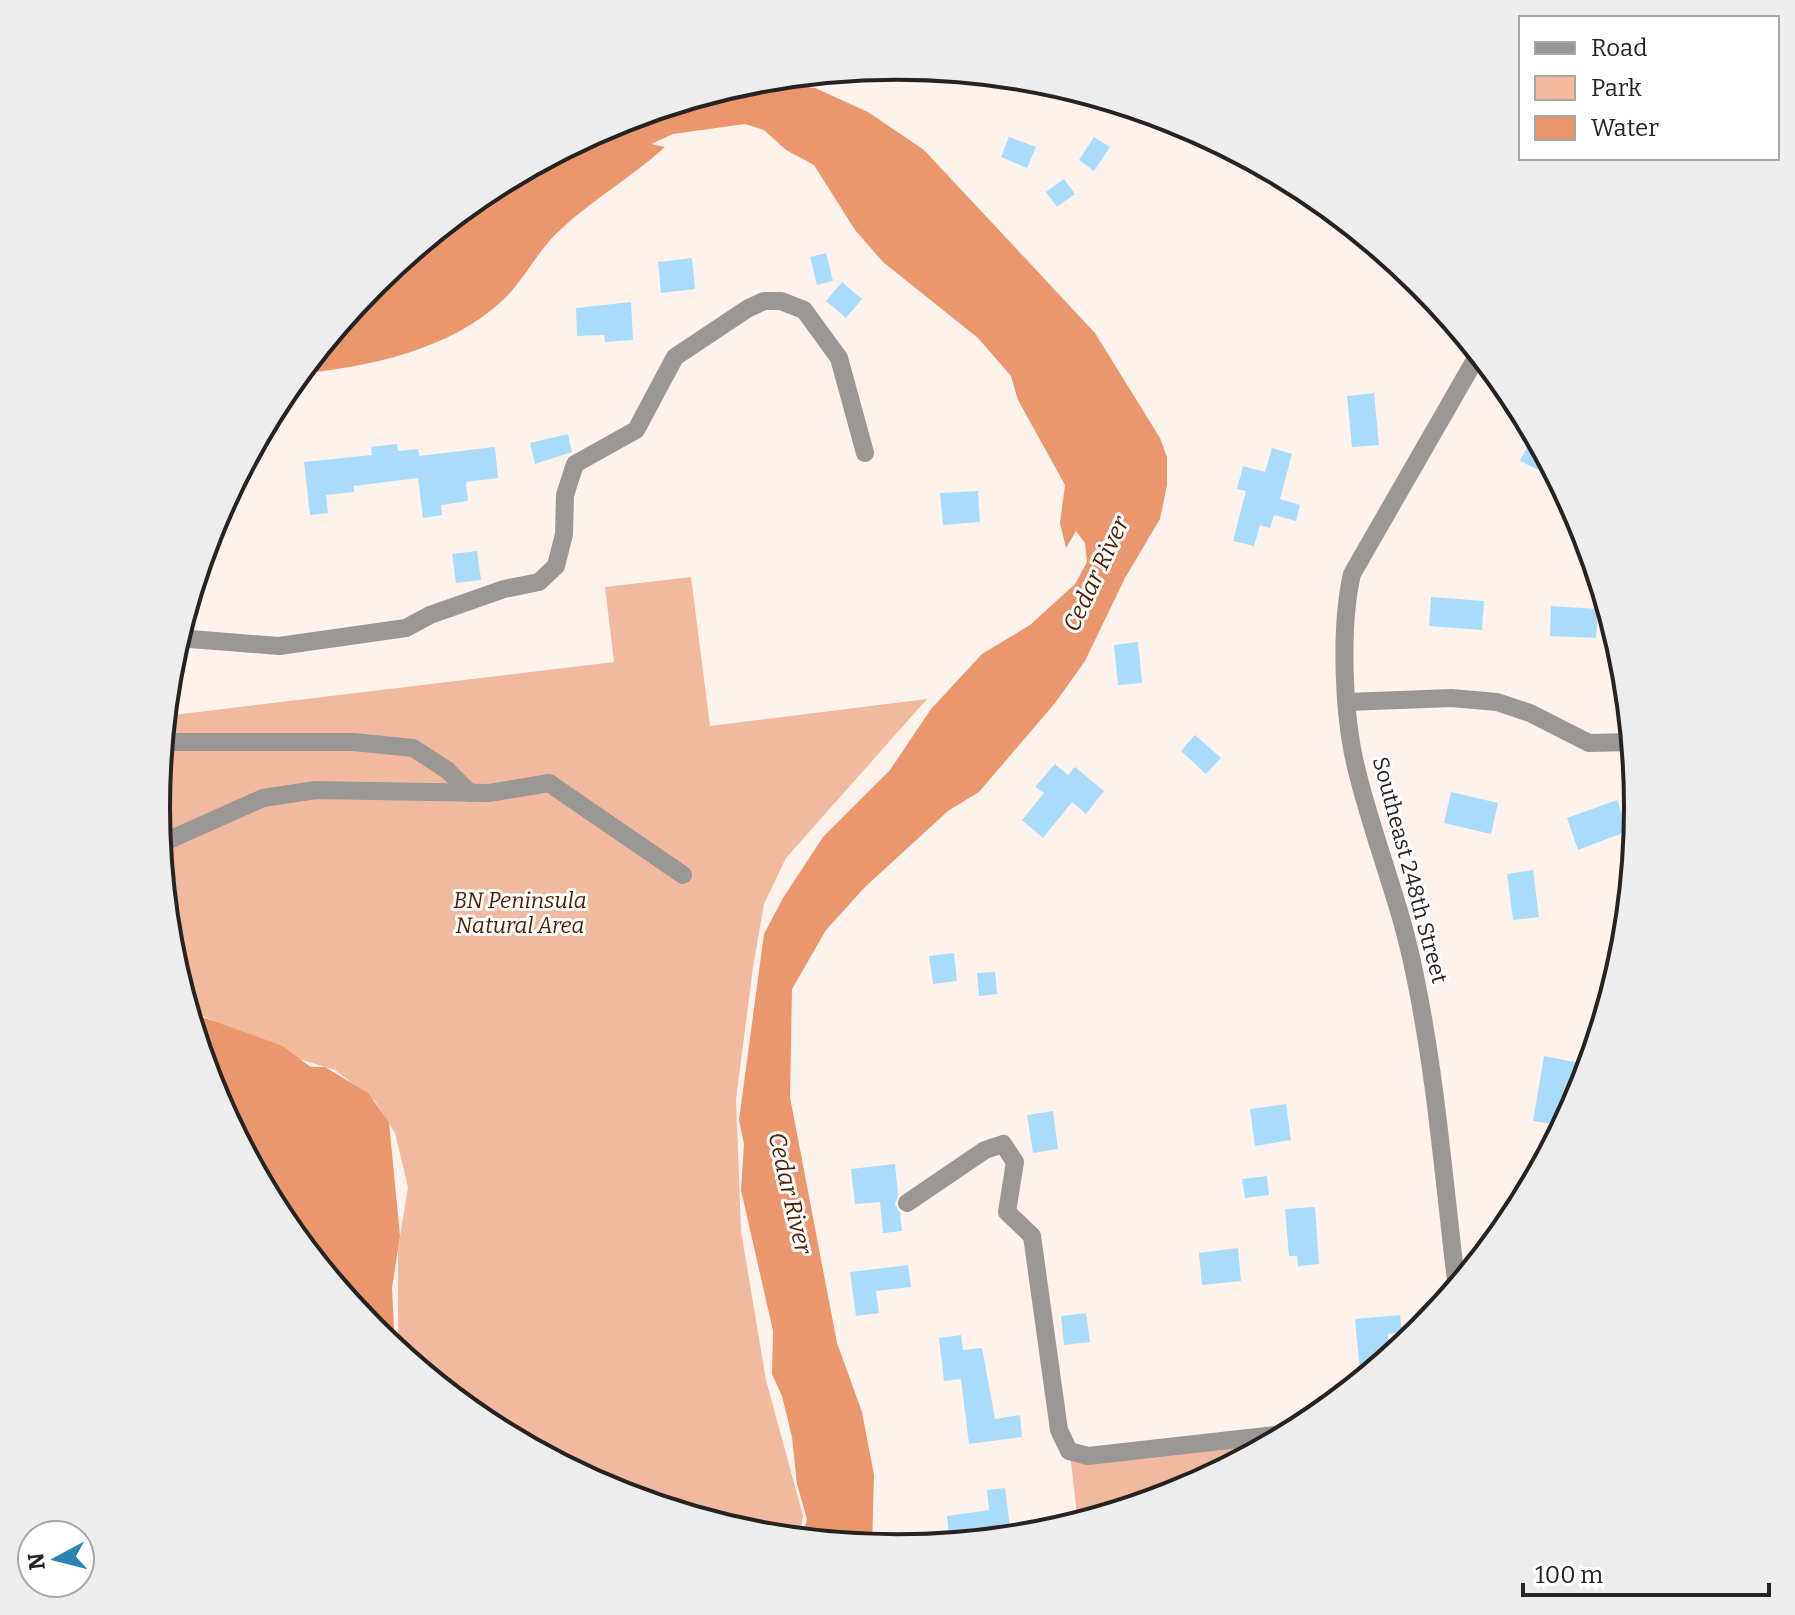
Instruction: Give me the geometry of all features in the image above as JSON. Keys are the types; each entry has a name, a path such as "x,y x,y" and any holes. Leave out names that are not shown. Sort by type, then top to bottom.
{"street":[{"path":"190,639 279,646 406,628 430,615 504,589 539,582 556,566 564,534 565,495 575,464 636,430 675,357 764,301 781,301 804,310 839,358 865,453"},
{"name":"Southeast 248th Street","path":"1455,1274 1423,1014 1410,951 1355,765 1348,702 1345,614 1352,574 1473,363"},
{"path":"1348,702 1430,698 1497,702 1530,713 1589,743 1621,742"},
{"path":"174,742 354,742 413,748 447,770 470,793"},
{"path":"171,839 263,798 316,790 489,793 549,783 683,875"},
{"path":"907,1203 985,1150 1003,1144 1015,1162 1007,1212 1032,1236 1059,1430 1069,1451 1088,1456 1264,1436"}],"green space":[{"name":"BN Peninsula Natural Area","path":"691,577 710,726 927,699 786,858 764,904 753,967 736,1100 741,1231 766,1380 803,1516 801,1529 709,1510 619,1480 576,1460 493,1412 455,1385 398,1336 398,1249 408,1187 395,1133 375,1101 335,1070 263,1048 201,1014 184,949 176,902 170,808 176,715 614,662 605,587"},
{"path":"1246,1432 1247,1445 1219,1460 1176,1480 1077,1512 1070,1453"}],"water":[{"path":"802,86 815,88 868,112 924,150 1095,333 1160,438 1167,457 1167,485 1160,519 1125,578 1085,661 1055,703 979,792 948,811 865,887 826,930 792,989 790,1097 837,1343 862,1412 874,1475 872,1534 805,1529 807,1519 797,1484 792,1437 782,1396 772,1374 773,1331 741,1190 744,1144 739,1120 764,934 783,898 823,837 890,770 931,709 982,654 1030,625 1075,584 1087,562 1085,543 1076,531 1066,548 1060,523 1065,485 1018,400 1011,376 978,338 883,262 855,230 814,165 786,150 764,130 745,124 673,134 651,144 665,147 560,230 503,300 482,317 433,344 353,367 315,372 383,293 418,261 455,230 534,177 619,135 664,119 709,105"},
{"path":"208,1039 251,1066 325,1067 368,1093 389,1122 400,1236 392,1288 394,1332 383,1322 351,1287 293,1212 245,1129"}],"building":[{"path":"1009,137 1036,147 1027,168 1001,157"},
{"path":"1094,137 1110,147 1094,171 1079,160"},
{"path":"1064,179 1075,194 1057,207 1046,192"},
{"path":"826,253 833,281 817,285 810,257"},
{"path":"692,258 695,289 661,293 658,262"},
{"path":"842,282 862,299 846,318 826,301"},
{"path":"631,302 633,340 605,342 604,335 577,336 576,308"},
{"path":"1374,393 1379,445 1352,447 1347,396"},
{"path":"568,434 572,452 535,464 530,443"},
{"path":"397,444 398,451 418,449 419,456 495,447 498,478 466,482 468,501 441,505 442,515 423,518 418,478 354,486 354,492 326,495 328,513 310,515 304,462 372,455 371,447"},
{"path":"1528,444 1543,472 1520,461"},
{"path":"1272,448 1292,454 1280,499 1300,505 1296,521 1274,515 1270,528 1260,525 1254,546 1233,541 1246,491 1237,489 1243,466 1265,472"},
{"path":"978,491 980,522 943,525 940,493"},
{"path":"477,551 481,580 456,583 452,554"},
{"path":"1431,597 1484,601 1482,630 1429,626"},
{"path":"1551,606 1597,609 1596,638 1550,636"},
{"path":"1138,642 1142,683 1118,685 1114,645"},
{"path":"1195,735 1221,758 1206,774 1181,751"},
{"path":"1055,764 1068,775 1075,767 1104,791 1086,814 1072,802 1043,838 1022,820 1044,793 1035,787"},
{"path":"1451,792 1498,803 1491,834 1444,823"},
{"path":"1617,800 1624,821 1624,833 1578,850 1567,818"},
{"path":"1533,870 1539,917 1513,920 1507,874"},
{"path":"954,953 957,981 933,984 929,956"},
{"path":"995,972 997,994 979,996 977,973"},
{"path":"1544,1056 1578,1063 1552,1124 1533,1121"},
{"path":"1286,1104 1291,1140 1255,1146 1250,1109"},
{"path":"1053,1111 1058,1149 1033,1153 1027,1115"},
{"path":"895,1164 898,1195 895,1205 900,1213 902,1231 883,1233 880,1202 855,1204 851,1169"},
{"path":"1267,1176 1269,1195 1245,1198 1242,1179"},
{"path":"1315,1207 1319,1264 1298,1266 1297,1256 1289,1256 1285,1209"},
{"path":"1238,1248 1241,1281 1202,1285 1199,1253"},
{"path":"908,1265 911,1287 876,1291 879,1313 856,1316 850,1272"},
{"path":"1086,1313 1090,1342 1064,1345 1061,1316"},
{"path":"1400,1315 1402,1331 1388,1334 1389,1343 1360,1368 1355,1319"},
{"path":"961,1335 963,1350 982,1348 995,1419 1020,1415 1022,1437 969,1444 961,1379 944,1381 939,1338"},
{"path":"1005,1488 1010,1526 949,1533 947,1516 989,1510 987,1490"}],"waterway":[{"name":"Cedar River","path":"207,1035 275,1059 315,1089"}]}
